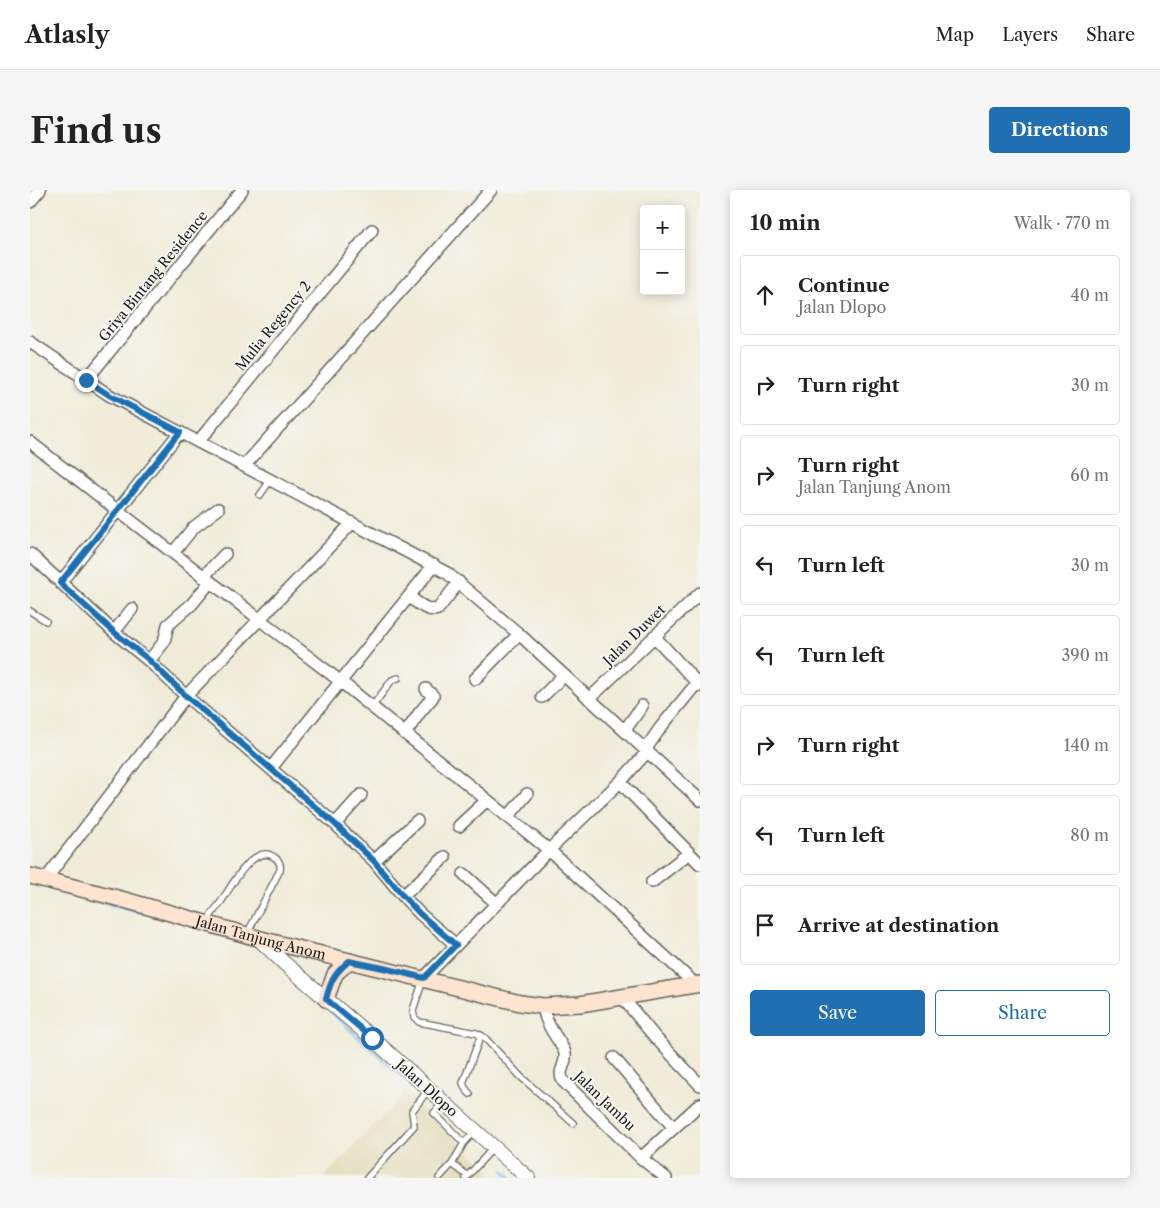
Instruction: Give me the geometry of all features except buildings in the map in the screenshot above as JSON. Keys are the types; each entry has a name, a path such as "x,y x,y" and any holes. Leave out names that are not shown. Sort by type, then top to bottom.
{"main road":[{"name":"Jalan Tanjung Anom","path":"30,876 349,961 388,969 520,1003 543,1006 580,1004 698,984"},
{"path":"326,999 335,974 349,961"}],"street":[{"path":"30,202 40,190"},
{"name":"Griya Bintang Residence","path":"86,380 242,190"},
{"path":"244,466 490,190"},
{"name":"Mulia Regency 2","path":"198,442 372,230"},
{"path":"30,342 109,395 434,566 459,582 699,798"},
{"path":"60,583 180,432"},
{"path":"30,442 340,681 508,816 549,850 698,984"},
{"path":"173,553 193,528 218,509"},
{"path":"45,880 186,696 352,523"},
{"path":"30,554 114,632 149,660 186,696 335,824 374,861 403,896 456,945"},
{"path":"149,660 164,642 168,625 192,604 206,579 226,554"},
{"path":"271,768 434,566"},
{"path":"409,597 429,610 434,611 438,609 459,582"},
{"name":"Jalan Duwet","path":"590,699 700,593"},
{"path":"114,632 132,609"},
{"path":"475,680 518,634"},
{"path":"424,978 549,850 620,782 646,751 697,678 654,636"},
{"path":"542,697 564,675"},
{"path":"405,734 433,696 426,689"},
{"path":"625,730 642,706"},
{"path":"620,782 700,864"},
{"path":"508,816 527,794"},
{"path":"335,824 361,795"},
{"path":"459,826 487,800"},
{"path":"374,861 417,820"},
{"path":"652,882 689,853"},
{"path":"403,896 445,857"},
{"path":"464,874 497,904"},
{"name":"Jalan Dlopo","path":"253,936 429,1090 438,1106 475,1131 528,1178"},
{"path":"622,997 654,1036 700,1085"},
{"name":"Jalan Jambu","path":"543,1006 547,1023 565,1052 565,1058 560,1071 563,1081 642,1158 666,1178"},
{"path":"614,1058 674,1128"},
{"path":"642,1158 700,1104"}],"lane":[{"path":"260,495 270,481"},
{"path":"30,611 46,621"},
{"path":"372,707 388,684 398,678"},
{"path":"206,923 249,862 262,853 267,853 276,858 281,865 253,936"},
{"path":"424,978 414,1006 414,1017 419,1022 469,1031 480,1036 490,1043 513,1070 573,1123"},
{"path":"470,1094 464,1088 463,1082 480,1036"},
{"path":"368,1178 414,1126 412,1111 429,1090"},
{"path":"438,1106 436,1115 464,1143"},
{"path":"439,1178 452,1164 464,1143 475,1131"},
{"path":"452,1164 467,1177 494,1148"}],"shaded area":[{"path":"405,1093 491,1172 485,1178 323,1178"}],"waterway":[{"path":"87,898 142,913"},
{"path":"332,1013 417,1090"},
{"path":"503,1170 511,1178"}],"route":[{"path":"86,380 109,395 180,432 60,583 114,632 149,660 186,696 335,824 374,861 384,875 420,914 456,945 424,978 349,961 335,974 326,999 372,1038"}]}
